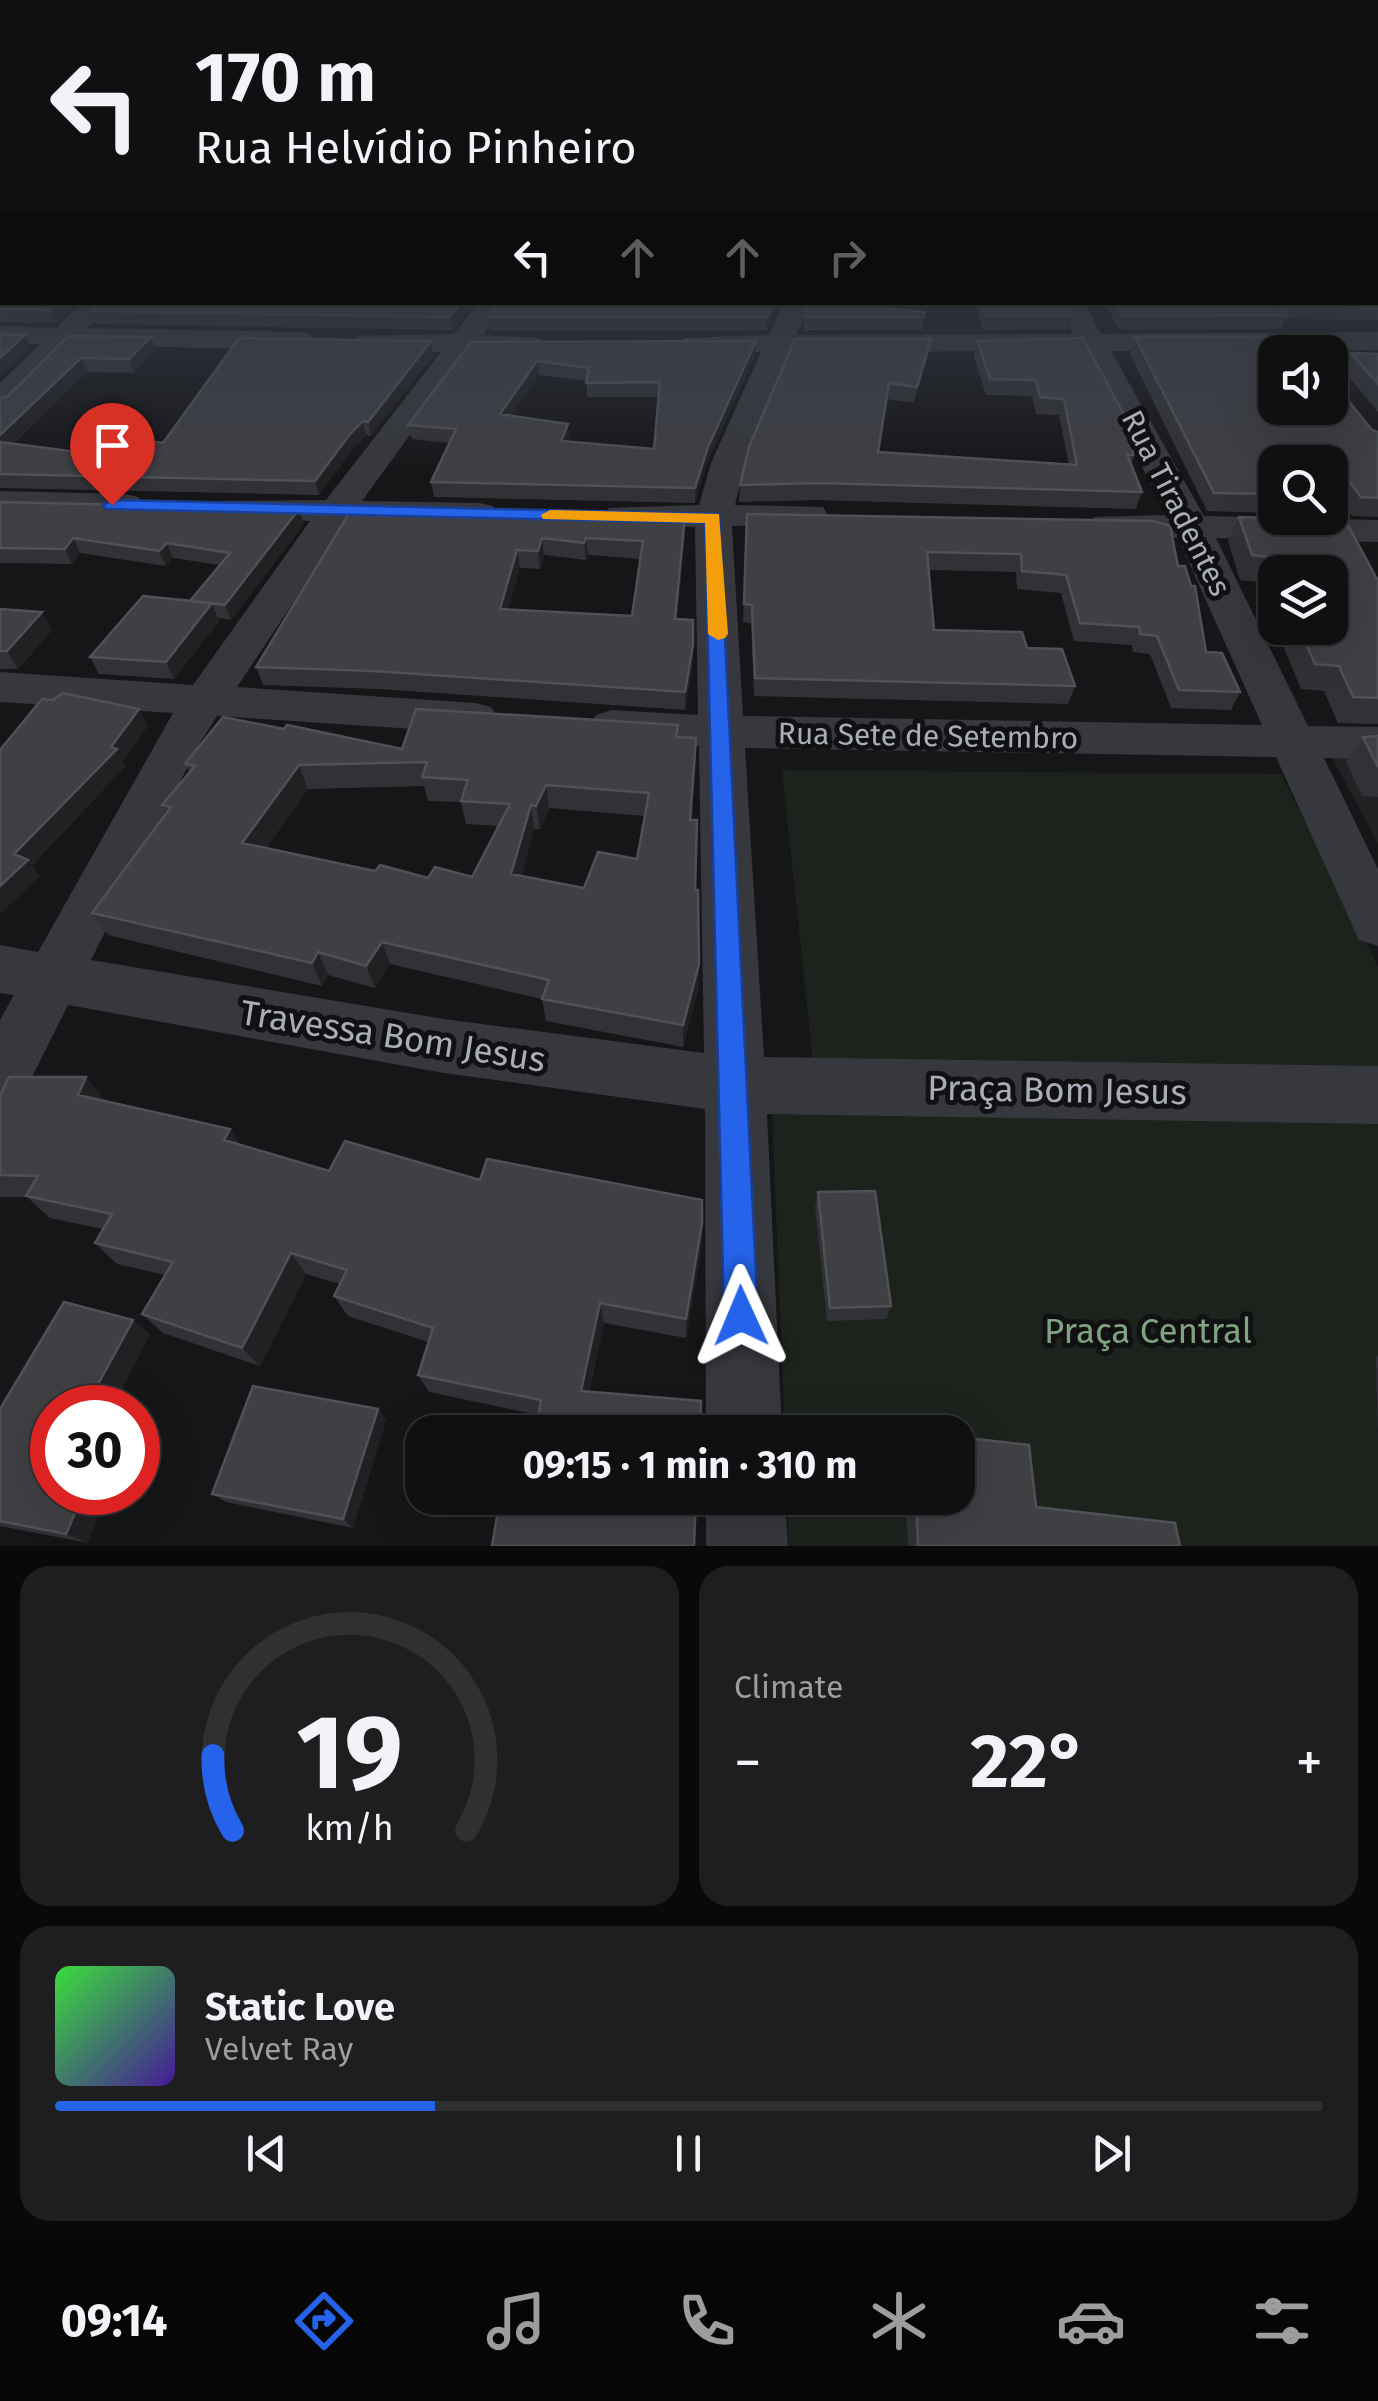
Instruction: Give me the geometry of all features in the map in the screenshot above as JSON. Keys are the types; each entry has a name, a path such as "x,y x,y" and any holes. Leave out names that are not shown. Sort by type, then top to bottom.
{"street":[{"path":"0,401 71,330"},
{"path":"0,1079 25,975 202,702 336,511 473,330"},
{"path":"744,1415 724,732 713,518 728,463 786,330"},
{"name":"Rua Tiradentes","path":"1085,330 1192,528 1378,924"},
{"path":"0,335 563,344"},
{"path":"1348,343 1378,341"},
{"path":"661,344 1092,342 1258,346"},
{"path":"0,502 158,506"},
{"path":"198,508 515,514"},
{"path":"594,516 835,516"},
{"path":"1073,524 1378,531"},
{"path":"0,687 511,720"},
{"name":"Rua Sete de Setembro","path":"569,723 724,732 1378,742"},
{"name":"Travessa Bom Jesus","path":"25,975 444,1046 736,1085"},
{"name":"Praça Bom Jesus","path":"736,1085 1378,1094"},
{"path":"746,1515 747,1546"}],"shaded area":[{"path":"1328,750 1378,752 1378,843"}],"green space":[{"path":"782,770 1281,774 1378,966 1378,1071 813,1061"},
{"name":"Praça Central","path":"772,1112 1378,1119 1378,1546 789,1546 788,1515 975,1515 975,1415 784,1415"}],"building":[{"path":"0,334 25,335 0,358"},
{"path":"68,336 151,337 129,359 81,358 0,435 0,398 7,397"},
{"path":"1135,337 1258,337 1258,425 1348,425 1348,400 1378,432 1378,498 1361,497 1348,480 1348,445 1258,445 1258,494 1214,493"},
{"path":"239,338 431,341 368,422 363,421 350,434 315,481 0,474 0,442 92,454 113,436 163,443"},
{"path":"1083,338 1123,413 1134,455 1127,454 1142,492 817,483 740,485 749,447 795,339 931,339 917,387 889,383 878,452 1077,465 1064,399 1040,397 1036,380 990,379 977,341"},
{"path":"756,341 708,447 695,488 431,482 456,429 408,425 471,342","holes":["537,361 589,368 586,383 660,382 654,449 561,441 568,424 500,414"]},
{"path":"1351,353 1378,354 1378,384"},
{"path":"0,502 299,509 225,605 190,601 230,553 167,543 159,551 73,538 65,549 0,548"},
{"path":"417,509 685,515 675,619 693,620 685,692 256,667 351,510 414,514","holes":["542,538 584,543 586,538 643,541 632,616 500,609 517,550 538,551"]},
{"path":"747,514 1154,521 1170,526 1178,566 1185,566 1191,586 1195,586 1206,652 1222,653 1240,692 1179,690 1157,636 1140,634 1139,627 1080,623 1066,575 1022,571 1021,554 927,552 934,630 1022,632 1027,648 1062,649 1075,686 755,678 752,605 744,604"},
{"path":"1239,517 1258,518 1258,535 1348,535 1348,526 1378,581 1378,698 1353,697 1339,666 1315,664 1307,645 1348,645 1348,555 1252,555"},
{"path":"143,596 212,603 166,662 90,657"},
{"path":"0,609 42,612 7,651 0,651"},
{"path":"63,693 139,709 111,747 117,749 14,854 28,860 0,886 0,750 42,699 53,700"},
{"path":"416,709 678,725 676,737 696,738 690,820 697,820 699,964 683,1025 542,999 549,980 382,942 366,966 318,952 312,963 92,913 171,807 162,805 195,766 185,764 223,717 284,729 287,725 402,749","holes":["427,762 422,777 468,780 461,801 510,804 472,877 435,867 428,878 380,865 375,871 242,843 299,765","546,785 649,793 637,859 598,852 584,888 511,874 531,805 536,806"]},
{"path":"1378,736 1378,767 1363,737"},
{"path":"9,1077 86,1077 78,1095 230,1129 224,1140 329,1171 345,1141 480,1180 487,1159 702,1200 702,1223 686,1319 600,1303 581,1391 701,1401 701,1415 539,1415 541,1400 418,1375 433,1328 334,1296 347,1270 291,1253 242,1348 142,1314 173,1262 95,1243 112,1214 26,1196 38,1176 0,1175 0,1096"},
{"path":"875,1191 891,1306 830,1308 818,1192"},
{"path":"64,1302 133,1320 98,1385 30,1385 30,1515 74,1515 66,1534 0,1521 0,1409"},
{"path":"253,1386 378,1409 343,1519 212,1494"},
{"path":"975,1439 1029,1445 1036,1507 1175,1523 1180,1546 918,1546 917,1515 975,1515"},
{"path":"497,1515 695,1515 694,1546 492,1546"}],"slow traffic":[{"path":"550,515 713,518 718,634"}],"route":[{"path":"112,505 713,518 724,732 741,1316"}]}
